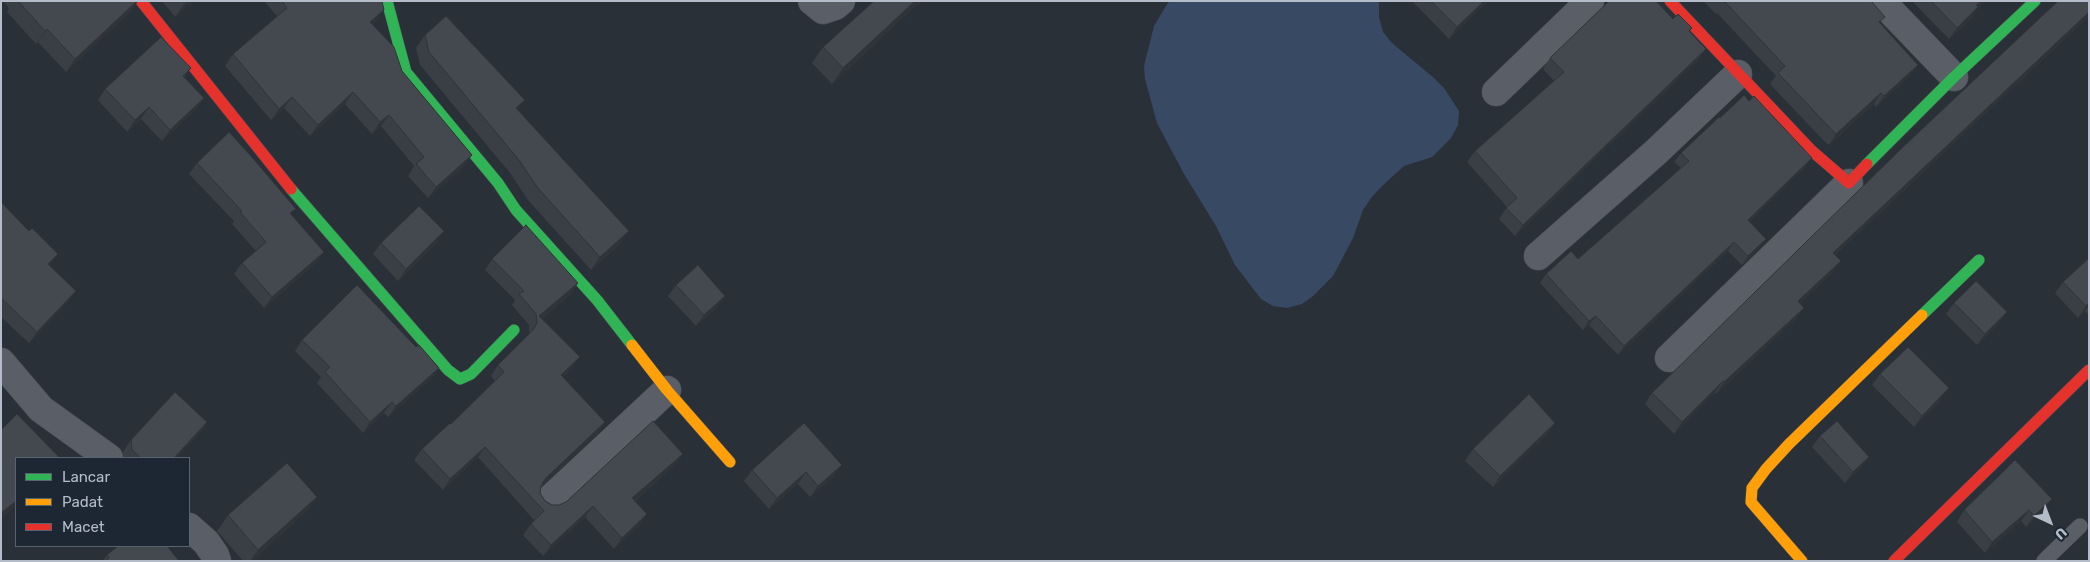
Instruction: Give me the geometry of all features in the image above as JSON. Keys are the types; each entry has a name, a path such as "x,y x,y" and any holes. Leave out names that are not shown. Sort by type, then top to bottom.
{"street":[{"path":"141,1 291,189 448,370 460,379 471,374 514,330"},
{"path":"387,1 406,72 498,183 516,210 597,300 667,390 730,462"},
{"path":"812,1 823,10 835,6 840,1"},
{"path":"1496,92 1590,1"},
{"path":"1670,1 1812,151 1849,183"},
{"path":"1882,1 1954,77"},
{"path":"1669,358 1849,183 1954,77 2035,1"},
{"path":"1538,256 1656,152 1738,74"},
{"path":"1802,561 1751,502 1752,488 1766,469 1789,444 1978,260"},
{"path":"1,362 41,409 108,457"},
{"path":"1894,561 2089,370"},
{"path":"548,502 667,390"},
{"path":"190,528 206,542 217,561"}],"lane":[{"path":"2044,561 2080,526"}],"water":[{"path":"1169,1 1379,1 1379,17 1383,32 1392,43 1444,88 1459,111 1458,125 1451,138 1432,157 1404,166 1371,198 1363,210 1353,238 1333,276 1302,304 1287,308 1273,306 1261,299 1235,265 1216,226 1184,174 1157,123 1145,79 1144,66 1154,26"}],"building":[{"path":"18,1 137,1 75,59 47,29 45,31"},
{"path":"282,1 382,1 384,10 370,22 394,47 402,71 472,155 436,187 416,164 424,157 389,115 380,122 353,92 318,125 292,97 279,109 233,54 287,8"},
{"path":"874,1 915,1 843,68 823,47"},
{"path":"1431,1 1484,1 1457,27"},
{"path":"1609,1 1656,1 1673,19 1678,14 1692,28 1689,31 1706,49 1523,225 1506,208 1517,198 1475,151 1564,72 1550,58"},
{"path":"1722,1 1871,1 1885,17 1879,22 1918,65 1884,96 1881,93 1836,134 1778,73 1785,66"},
{"path":"1931,1 1981,1 1976,5 1978,7 1957,28"},
{"path":"2058,1 2089,1 2089,12 1833,253 1841,261 1798,301 1804,308 1723,381 1682,422 1652,393 1903,147"},
{"path":"446,16 525,100 516,108 629,231 600,257 537,187 519,160 429,52 425,35"},
{"path":"161,37 191,68 183,76 204,98 170,130 149,107 135,120 105,89"},
{"path":"1744,95 1749,101 1754,96 1812,158 1748,220 1766,239 1748,256 1734,242 1624,346 1596,316 1589,321 1546,274 1571,251 1578,259 1689,161 1681,153"},
{"path":"229,132 296,209 290,213 324,252 272,297 242,263 266,242 240,212 242,211 197,163"},
{"path":"1,202 29,231 32,228 58,254 48,264 76,291 37,332 1,298"},
{"path":"419,206 444,231 406,269 381,243"},
{"path":"526,225 578,283 539,316 580,357 561,375 605,422 545,479 540,493 545,501 552,505 566,502 653,421 683,454 632,498 647,514 622,538 593,506 551,545 531,524 544,511 485,447 450,479 422,449 451,424 504,372 498,365 533,330 537,323 536,314 519,294 524,291 492,259"},
{"path":"2089,258 2089,303 2086,306 2063,282"},
{"path":"698,265 725,296 704,315 676,285"},
{"path":"1976,281 2007,312 1985,334 1954,303"},
{"path":"357,285 416,347 419,345 439,368 396,406 392,402 370,422 325,372 330,367 302,340"},
{"path":"1908,347 1949,388 1922,416 1880,374"},
{"path":"175,392 207,422 175,457 140,457 132,450 131,440"},
{"path":"1529,394 1555,423 1500,476 1473,449"},
{"path":"17,414 59,457 15,457 15,502 1,513 1,430"},
{"path":"1837,421 1869,457 1853,472 1820,436"},
{"path":"804,423 842,465 818,486 806,472 777,498 752,470"},
{"path":"2015,460 2052,499 2034,516 2029,510 1992,542 1964,510"},
{"path":"287,463 317,497 258,550 228,515"},
{"path":"117,547 168,547 179,561 105,561 109,558 107,555"}],"traffic: fast":[{"path":"387,1 406,72 498,183 516,210 597,300 632,345"},
{"path":"1867,164 1954,77 2035,1"},
{"path":"291,189 448,370 460,379 471,374 514,330"},
{"path":"1922,315 1979,260"}],"traffic: slow":[{"path":"1802,561 1751,502 1752,488 1766,469 1789,444 1922,315"},
{"path":"632,345 667,390 730,462"}],"traffic: jam":[{"path":"141,1 291,189"},
{"path":"1670,1 1812,151 1849,183 1867,164"},
{"path":"1894,561 2089,370"}]}
